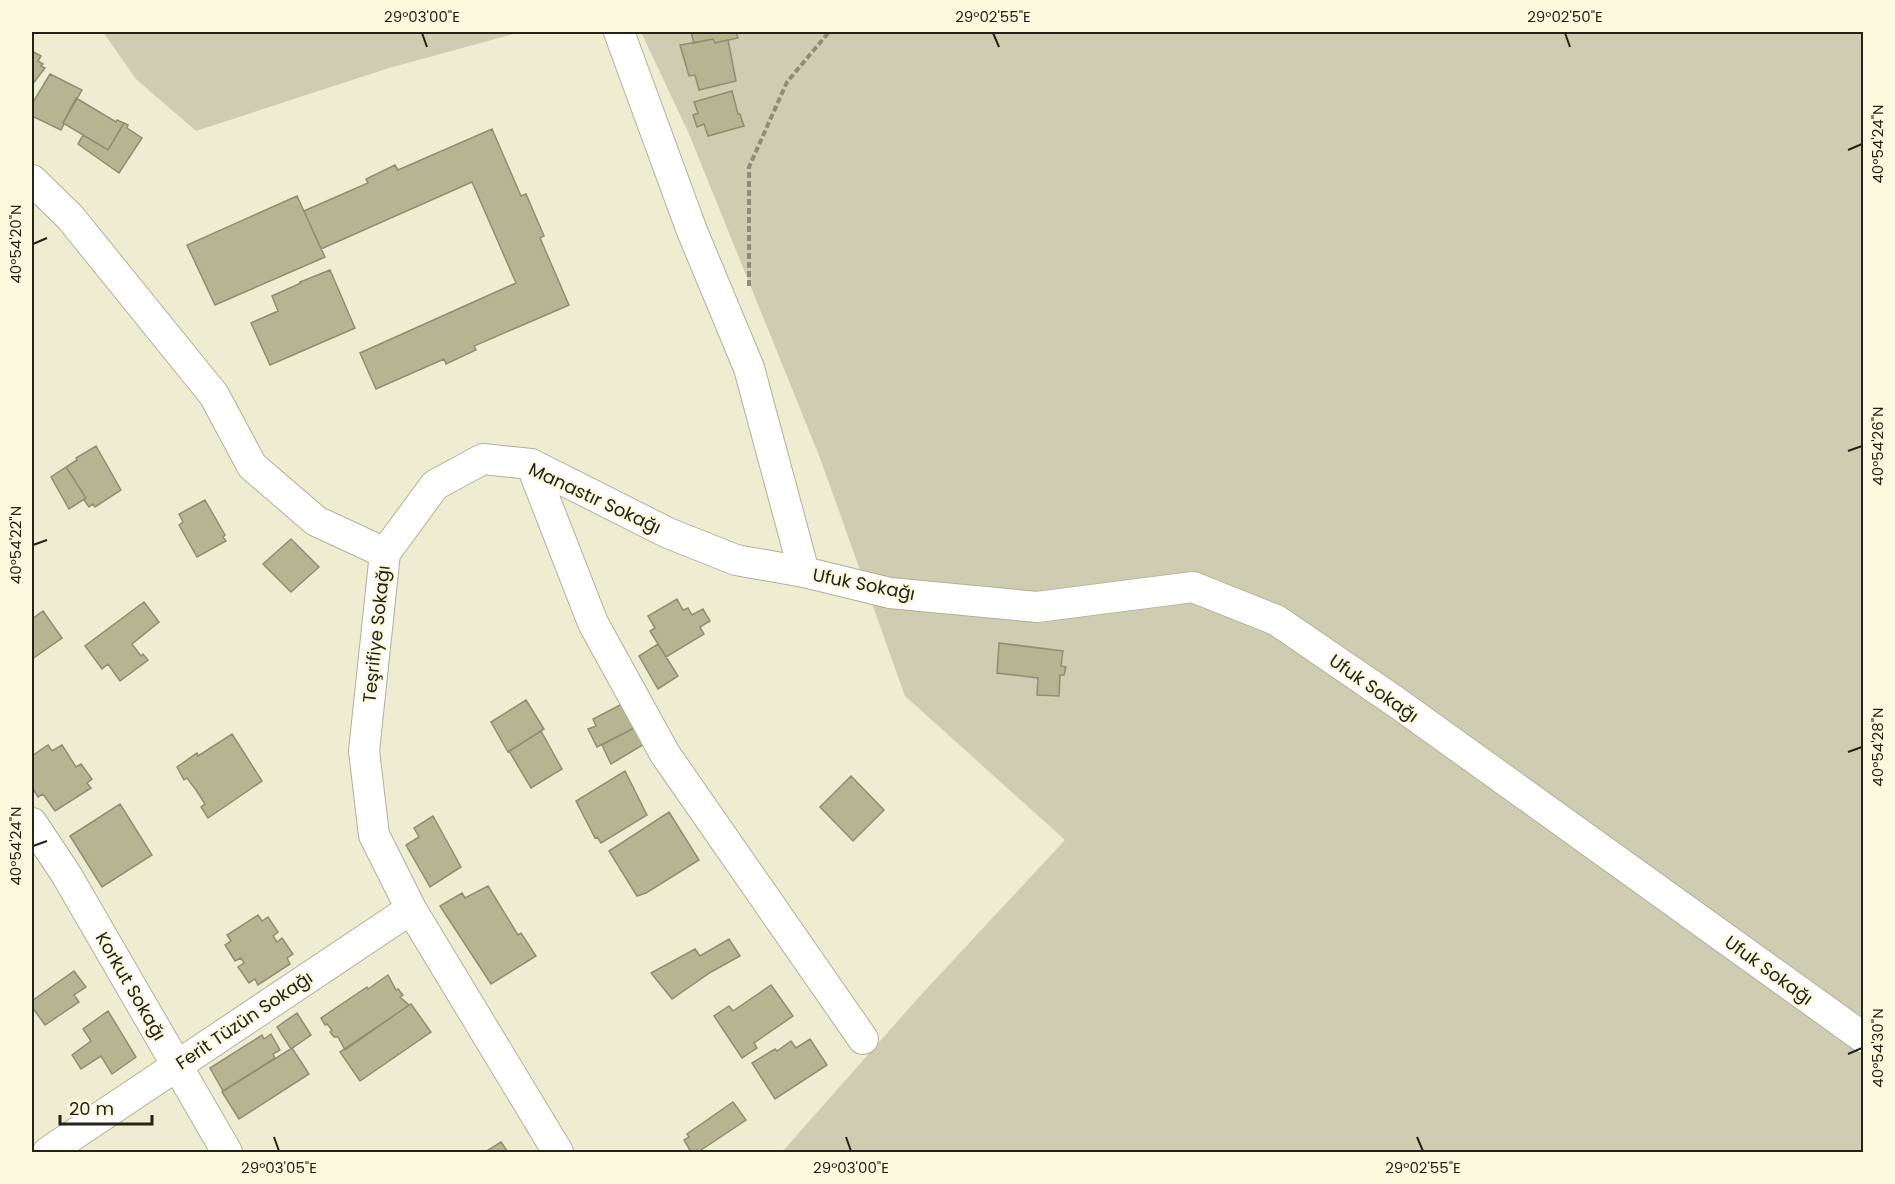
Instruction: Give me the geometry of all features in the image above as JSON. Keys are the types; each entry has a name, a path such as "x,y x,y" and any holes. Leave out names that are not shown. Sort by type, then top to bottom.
{"street":[{"path":"619,32 692,231 749,368 804,572"},
{"name":"Teşrifiye Sokağı","path":"32,180 70,217 214,395 252,466 316,521 385,554 364,751 374,835 411,909 558,1152"},
{"name":"Manastır Sokağı","path":"385,554 435,485 483,459 531,464 668,532 736,560 804,572"},
{"path":"531,464 593,623 665,754 863,1039"},
{"name":"Ufuk Sokağı","path":"804,572 890,593 1037,607 1192,587 1276,620 1396,702 1863,1038"},
{"name":"Korkut Sokağı","path":"32,823 66,874 227,1152"},
{"name":"Ferit Tüzün Sokağı","path":"48,1152 411,909"}],"path":[{"path":"749,297 749,167 787,82 829,32"}],"shaded area":[{"path":"103,32 521,32 389,68 196,131 136,79"},
{"path":"641,32 1863,32 1863,1152 782,1152 919,997 1065,840 905,696 820,458 689,134"}],"building":[{"path":"691,32 736,32 738,38 715,43 713,39 694,43"},
{"path":"713,39 715,43 728,40 736,81 699,90 695,75 689,76 680,45"},
{"path":"32,51 41,56 38,61 45,68 32,85"},
{"path":"50,74 82,90 61,130 32,116 32,104"},
{"path":"732,91 744,126 708,136 704,124 697,127 693,115 698,113 694,102"},
{"path":"76,98 116,122 117,120 124,123 108,150 63,123"},
{"path":"124,123 128,125 127,128 142,138 119,173 78,144 83,135 108,150"},
{"path":"492,129 521,196 526,194 544,236 540,238 569,305 474,346 476,350 446,364 444,359 376,389 360,353 516,283 472,182 321,249 304,211 368,183 366,179 395,165 398,170"},
{"path":"297,196 325,257 215,305 187,245"},
{"path":"330,270 355,328 270,365 251,323 278,311 272,296"},
{"path":"96,446 121,490 95,507 93,504 89,507 84,500 86,498 66,467"},
{"path":"66,467 86,498 69,509 51,477"},
{"path":"205,500 225,535 223,537 226,541 197,557 179,525 183,522 179,514"},
{"path":"291,539 319,567 291,592 263,564"},
{"path":"677,599 683,610 688,608 692,615 703,609 710,621 700,627 704,634 666,657 650,631 655,628 648,616"},
{"path":"144,602 159,622 132,644 141,656 143,654 148,660 120,681 108,664 102,669 85,646"},
{"path":"43,611 62,638 32,659 32,619"},
{"path":"999,643 1063,651 1061,666 1066,667 1064,675 1060,675 1059,696 1037,695 1038,678 997,673"},
{"path":"658,644 678,676 658,689 639,656"},
{"path":"526,700 544,729 508,752 491,722"},
{"path":"622,704 636,727 597,747 588,729 596,726 593,719"},
{"path":"636,727 646,743 611,764 602,745"},
{"path":"541,731 562,769 531,788 509,751"},
{"path":"232,734 262,781 208,818 201,807 205,804 187,778 184,780 177,767"},
{"path":"48,745 52,751 62,745 76,767 81,764 92,779 87,783 91,788 55,811 43,794 38,797 32,787 32,756"},
{"path":"625,771 647,815 601,843 597,837 595,838 576,801"},
{"path":"851,776 884,810 853,841 820,807"},
{"path":"120,804 152,855 102,887 70,836"},
{"path":"669,812 699,860 646,893 637,896 609,851"},
{"path":"433,816 461,867 430,887 406,845 419,837 414,828"},
{"path":"488,886 518,935 521,933 536,956 491,984 440,906 462,893 465,898"},
{"path":"258,915 262,921 268,917 278,932 273,936 277,942 282,938 293,954 287,958 290,964 258,985 255,979 249,983 238,967 244,963 241,958 235,961 225,945 231,941 227,935"},
{"path":"729,939 740,956 711,972 672,999 651,973 695,949 700,956"},
{"path":"74,971 86,987 74,995 79,1002 45,1025 32,1007 32,1001"},
{"path":"388,975 396,990 398,989 403,995 400,997 409,1005 345,1050 338,1037 334,1037 330,1032 332,1030 321,1018"},
{"path":"771,985 793,1016 754,1043 757,1048 742,1058 714,1016 729,1006 733,1011"},
{"path":"411,1004 431,1032 360,1081 340,1052"},
{"path":"108,1011 136,1057 112,1074 101,1056 81,1069 72,1055 91,1041 83,1029"},
{"path":"297,1013 311,1035 291,1049 277,1027"},
{"path":"271,1034 280,1050 273,1054 275,1058 223,1091 210,1068 262,1035 264,1039"},
{"path":"810,1039 827,1065 775,1099 752,1063 775,1049 777,1051 791,1041 796,1048"},
{"path":"292,1048 309,1074 239,1119 222,1092"},
{"path":"733,1102 746,1120 698,1152 697,1150 691,1152 684,1140 689,1137 687,1134"},
{"path":"501,1142 508,1152 485,1152"}]}
